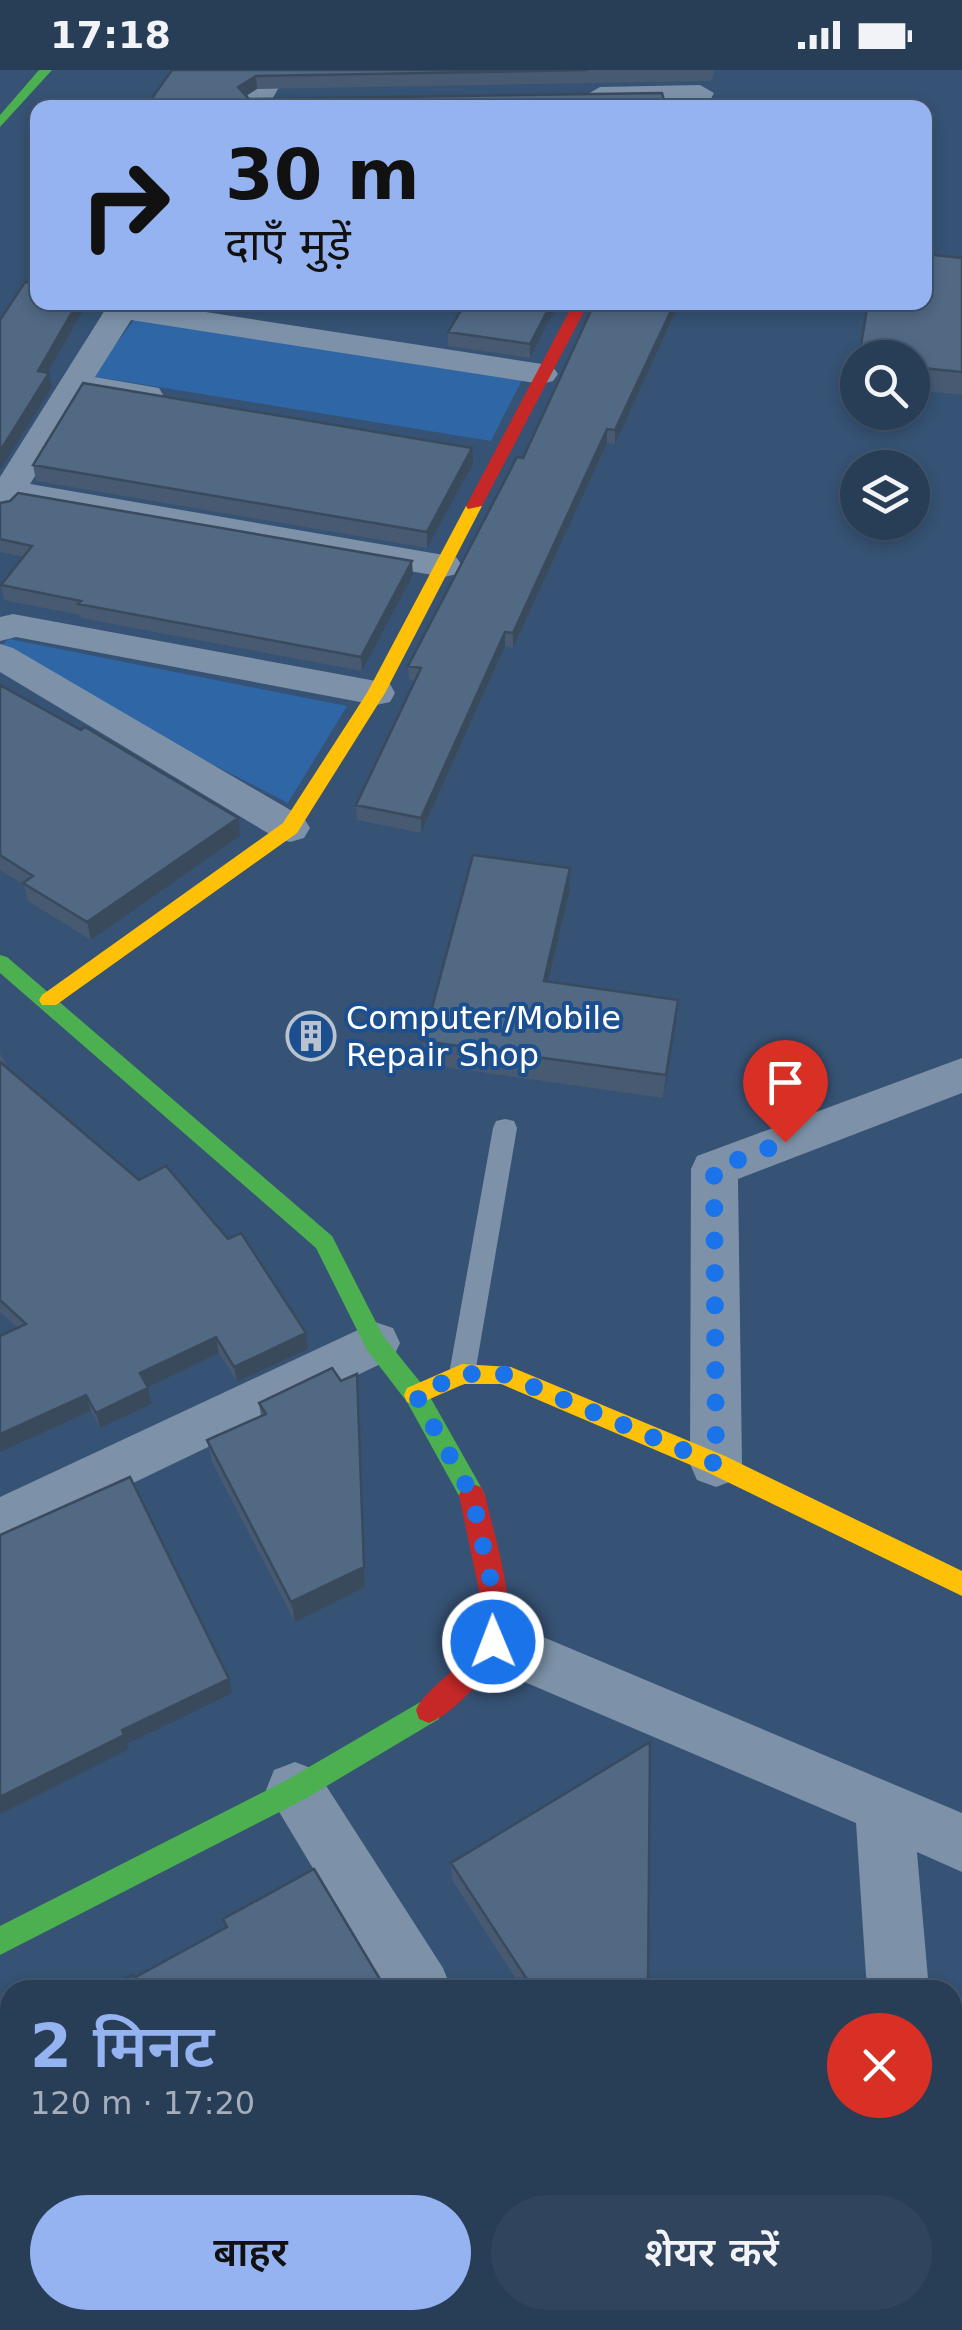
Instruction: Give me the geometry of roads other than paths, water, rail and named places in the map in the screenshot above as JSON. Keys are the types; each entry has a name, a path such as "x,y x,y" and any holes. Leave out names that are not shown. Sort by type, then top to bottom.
{"street":[{"path":"0,123 46,70"},
{"path":"257,100 276,70"},
{"path":"567,96 700,93 696,100"},
{"path":"122,310 4,498 444,566"},
{"path":"149,310 542,374"},
{"path":"49,1000 290,828 376,693 578,310"},
{"path":"76,384 172,400"},
{"path":"462,448 501,454"},
{"path":"0,630 13,624 376,693"},
{"path":"0,656 290,828"},
{"path":"0,962 49,1000 324,1242 375,1343 416,1395 472,1496 492,1586 493,1642 470,1675 432,1707 296,1790 0,1941"},
{"path":"716,1464 714,1169 962,1076"},
{"path":"0,1523 375,1343"},
{"path":"416,1395 462,1374 503,1374 716,1464 962,1584"},
{"path":"493,1642 884,1806 962,1843"},
{"path":"296,1790 415,1980"},
{"path":"884,1806 897,1980"}],"lane":[{"path":"462,1374 506,1128"}],"place":[{"name":"Computer/Mobile Repair Shop","path":"311,1036"}]}
